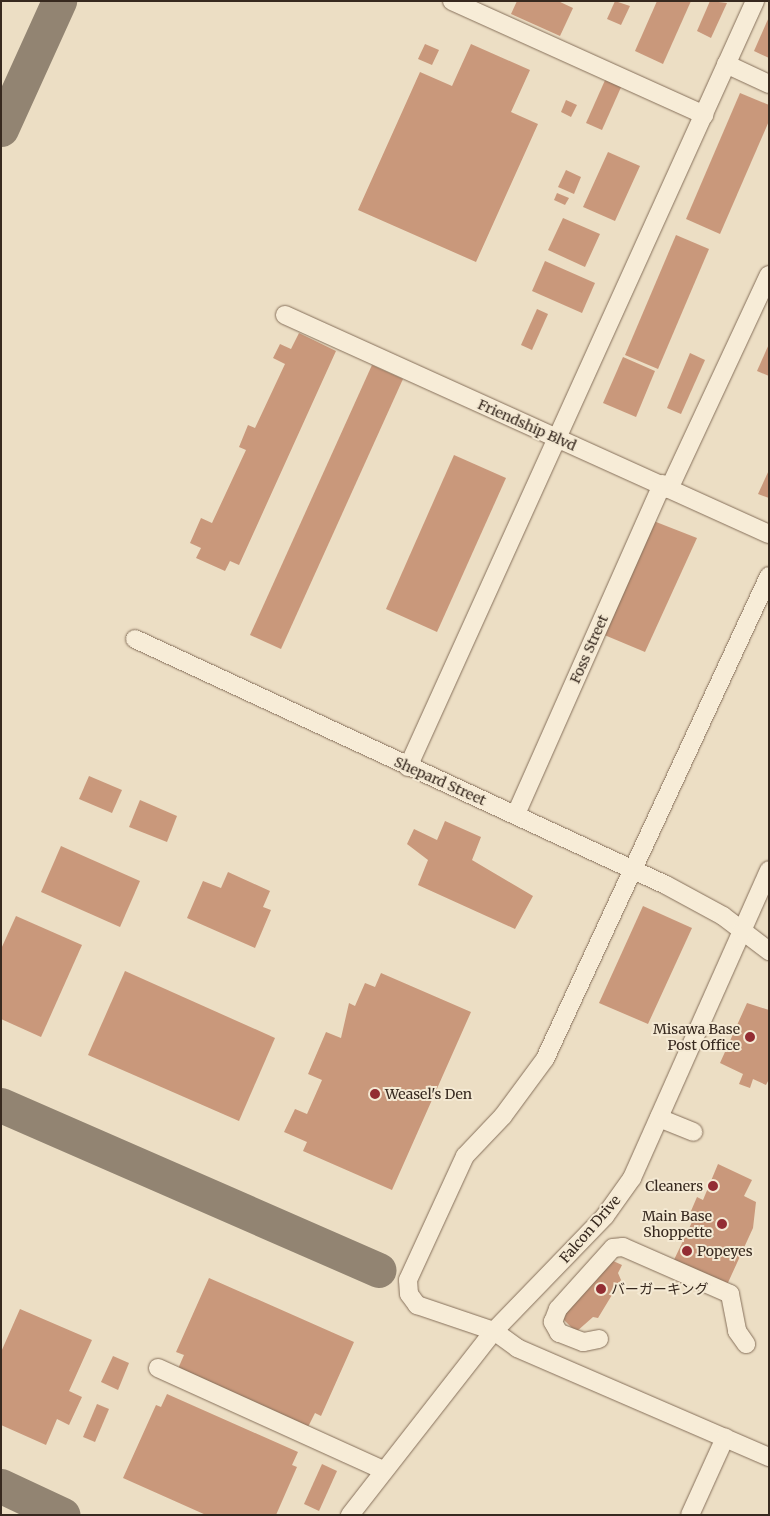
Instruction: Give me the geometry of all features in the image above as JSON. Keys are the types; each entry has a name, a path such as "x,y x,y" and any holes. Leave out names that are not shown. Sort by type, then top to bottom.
{"street":[{"path":"452,1 704,115"},
{"path":"408,767 755,1"},
{"path":"726,64 769,84"},
{"name":"Foss Street","path":"516,814 666,487 769,275"},
{"name":"Friendship Blvd","path":"285,315 557,440 769,534"},
{"path":"769,576 544,1059 503,1116 465,1156 408,1280 409,1294 416,1305 494,1331 517,1348 769,1457"},
{"name":"Shepard Street","path":"135,639 666,885 742,930 769,950"},
{"name":"Falcon Drive","path":"350,1515 383,1470 494,1331 605,1216 632,1178 769,870"},
{"path":"659,1118 693,1132"},
{"path":"599,1339 583,1342 559,1333 554,1318 613,1248 638,1253 730,1294 737,1331 746,1344"},
{"path":"158,1368 383,1470"},
{"path":"690,1515 725,1438"}],"building":[{"path":"517,1 558,1 573,8 560,36 511,14"},
{"path":"615,1 630,6 621,25 607,19"},
{"path":"657,1 691,1 663,64 635,51"},
{"path":"710,1 727,3 711,38 697,31"},
{"path":"769,17 769,58 754,51"},
{"path":"425,44 439,50 432,65 418,59"},
{"path":"471,44 530,70 511,112 538,124 476,262 358,210 420,72 452,86"},
{"path":"610,69 626,76 602,130 586,123"},
{"path":"740,93 769,105 769,121 720,234 686,219"},
{"path":"566,100 577,105 571,117 561,112"},
{"path":"608,152 640,166 615,221 583,207"},
{"path":"566,170 581,177 574,194 558,187"},
{"path":"557,193 569,198 565,205 554,200"},
{"path":"563,218 600,234 585,267 548,250"},
{"path":"676,235 709,249 658,369 625,355"},
{"path":"545,261 595,283 582,313 532,291"},
{"path":"537,309 548,314 532,350 521,345"},
{"path":"299,333 336,351 239,565 230,561 225,571 196,558 201,548 190,543 201,518 212,523 246,450 239,447 248,425 255,428 285,364 273,358 280,344 291,349"},
{"path":"769,344 769,376 757,371"},
{"path":"690,353 705,360 681,414 667,408"},
{"path":"623,357 655,371 636,417 603,403"},
{"path":"372,365 403,379 281,649 250,635"},
{"path":"454,455 506,478 437,632 386,609"},
{"path":"769,470 769,498 758,494"},
{"path":"651,520 697,538 645,652 602,634"},
{"path":"89,776 122,790 112,813 79,799"},
{"path":"140,800 177,816 167,842 129,827"},
{"path":"445,821 481,837 472,860 533,896 515,929 418,885 428,860 407,844 414,829 437,840"},
{"path":"61,846 140,881 120,927 41,892"},
{"path":"228,872 270,891 263,907 271,910 255,948 187,918 203,881 221,888"},
{"path":"643,906 692,928 648,1024 599,1003"},
{"path":"16,916 82,945 41,1037 1,1019 1,949"},
{"path":"125,971 275,1038 239,1121 88,1055"},
{"name":"Weasel's Den","path":"381,973 471,1012 392,1190 303,1151 307,1142 284,1132 295,1109 307,1114 322,1080 308,1074 326,1032 341,1038 349,1003 355,1006 365,983 375,987"},
{"name":"Misawa Base Post Office","path":"747,1003 769,1010 769,1079 766,1085 753,1079 750,1088 739,1084 743,1074 720,1063"},
{"name":"Main Base Shoppette","path":"718,1164 752,1180 744,1196 756,1202 753,1228 726,1287 672,1264 693,1220 688,1218 697,1197 703,1200"},
{"name":"バーガーキング","path":"611,1260 622,1265 618,1273 621,1280 598,1318 593,1317 576,1332 559,1315"},
{"path":"209,1278 354,1342 321,1416 315,1413 307,1429 177,1371 184,1355 176,1352"},
{"path":"20,1309 92,1340 69,1391 82,1397 69,1425 57,1419 46,1445 1,1425 1,1352"},
{"path":"113,1356 129,1363 118,1390 101,1382"},
{"path":"167,1394 298,1452 292,1465 297,1467 276,1515 206,1515 123,1478 156,1405 161,1407"},
{"path":"97,1404 109,1409 95,1442 83,1437"},
{"path":"322,1464 337,1471 319,1511 304,1504"}],"taxiway":[{"path":"1,129 59,1"},
{"path":"1,1105 378,1270"},
{"path":"1,1486 63,1515"}],"place":[{"name":"Misawa Base Post Office","path":"750,1037"},
{"name":"Weasel's Den","path":"375,1094"},
{"name":"Cleaners","path":"713,1186"},
{"name":"Main Base Shoppette","path":"722,1224"},
{"name":"Popeyes","path":"687,1251"},
{"name":"バーガーキング","path":"601,1289"}]}
